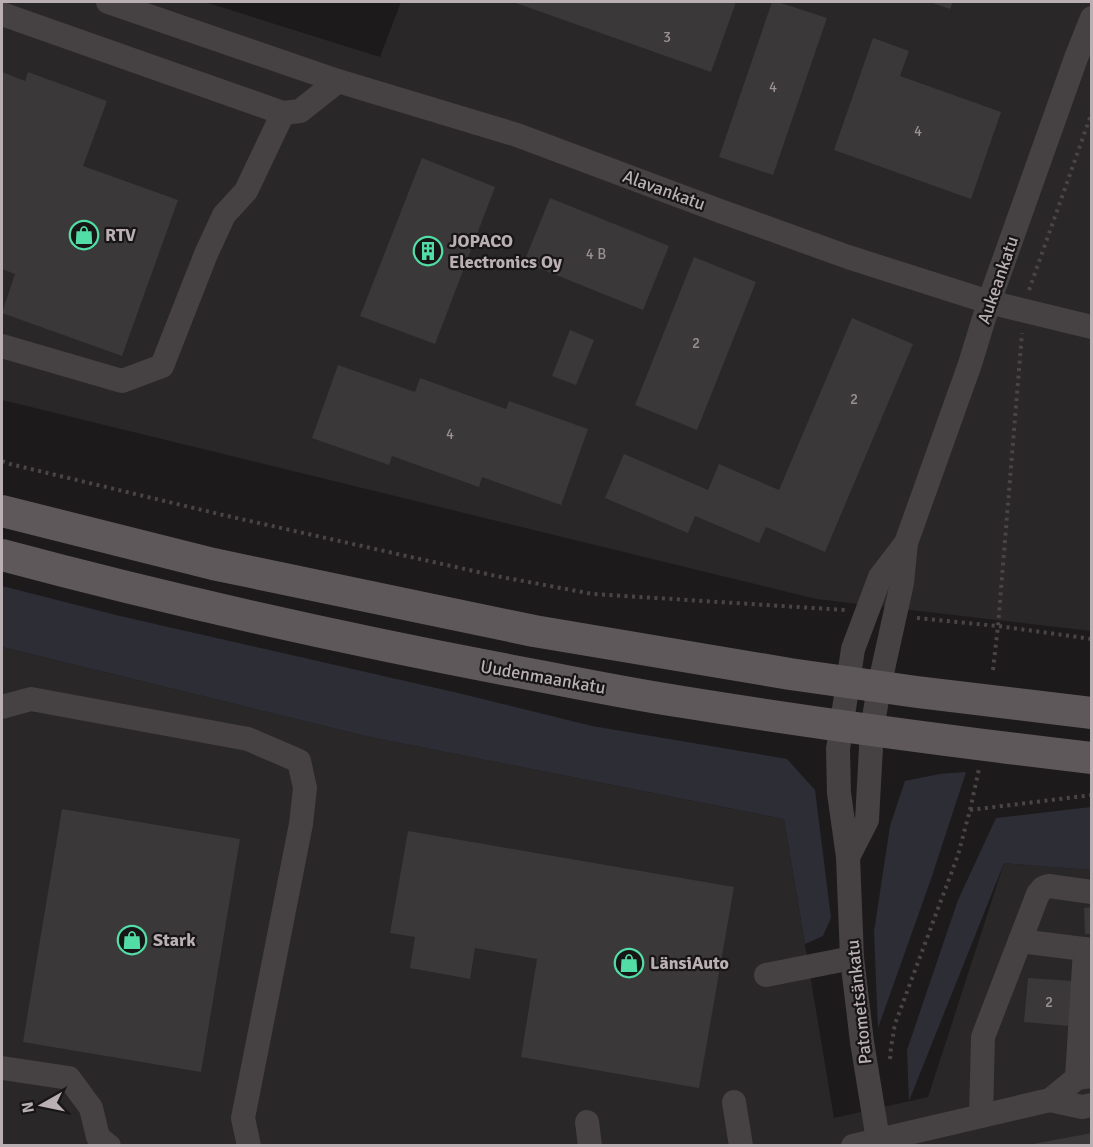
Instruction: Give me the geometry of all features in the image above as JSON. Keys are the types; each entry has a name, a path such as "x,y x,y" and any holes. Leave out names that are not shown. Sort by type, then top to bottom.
{"main road":[{"path":"2,511 213,564 534,631 848,683 1092,713"},
{"name":"Uudenmaankatu","path":"2,555 179,601 347,639 679,702 841,726 1092,758"}],"street":[{"name":"Alavankatu","path":"108,2 338,81 516,135 838,253 989,302 1092,327"},
{"path":"2,14 283,113 300,111 338,81"},
{"name":"Aukeankatu","path":"872,730 902,583 906,543 1076,58 1088,43 1092,18"},
{"path":"2,346 122,381 162,366 206,254 224,215 246,191 283,113"},
{"name":"Aukeankatu","path":"848,683 853,649 880,577 906,543"},
{"name":"Patometsänkatu","path":"848,683 838,749 839,793 848,857 852,958 862,1042 879,1143"},
{"path":"2,707 31,699 71,706 248,740 299,761 305,788 301,824 243,1118 249,1146"},
{"name":"Patometsänkatu","path":"848,857 867,820 872,730"},
{"path":"981,1116 983,1037 1038,894 1048,886 1092,892"},
{"path":"853,1146 879,1143 1050,1100 1084,1077 1089,950 1020,941"},
{"path":"766,975 852,958"},
{"path":"2,1068 69,1078 92,1108 98,1137 109,1146"},
{"path":"1050,1100 1082,1107 1092,1105"},
{"path":"734,1102 741,1146"},
{"path":"587,1122 590,1146"}],"path":[{"path":"993,670 1024,310 1030,285 1092,112"},
{"path":"2,461 223,515 496,576 593,594 846,610"},
{"path":"913,618 998,626 1092,639"},
{"path":"890,1064 895,1024 958,855 979,769"},
{"path":"970,810 1092,795"}],"shaded area":[{"path":"2,2 205,2 380,57 401,2 1091,2 1091,631 816,599 2,400"},
{"path":"2,586 120,616 592,726 787,759 815,790 831,918 823,936 805,944 784,819 370,737 2,647"},
{"path":"2,647 370,737 784,819 834,1118 928,1097 1004,863 1091,870 1091,1145 2,1146"},
{"path":"966,772 878,1028 874,932 890,826 905,781 940,774"},
{"path":"1091,807 1091,870 1004,863 909,1101 907,1050 958,900 996,818"}],"building":[{"path":"513,2 736,2 711,72"},
{"path":"772,2 827,18 773,175 719,157"},
{"path":"930,2 953,2 950,9"},
{"path":"873,38 909,51 900,76 1001,112 971,199 834,150"},
{"name":"RTV","path":"2,72 25,81 28,72 107,101 83,166 178,200 122,356 2,313 15,274 2,269"},
{"name":"JOPACO Electronics Oy","path":"422,158 495,187 435,344 360,316"},
{"path":"550,198 669,246 643,310 524,262"},
{"path":"694,257 756,282 697,430 635,405"},
{"path":"852,318 913,344 825,552 766,527 759,543 695,516 688,533 605,498 624,454 708,490 719,464 779,490"},
{"path":"570,330 594,340 576,385 552,376"},
{"path":"338,365 415,392 420,378 506,409 509,401 588,429 561,505 482,477 479,487 392,456 389,465 312,438"},
{"name":"Stark","path":"62,809 240,839 201,1072 23,1042"},
{"name":"LänsiAuto","path":"408,831 734,887 699,1088 521,1057 537,959 475,948 470,979 410,968 415,937 390,933"},
{"path":"1092,907 1092,934 1085,934 1084,908"},
{"path":"1028,978 1073,981 1070,1026 1024,1022"},
{"path":"1092,1133 1092,1146 1033,1146 1033,1144"}],"place":[{"name":"RTV","path":"84,235"},
{"name":"JOPACO Electronics Oy","path":"428,251"},
{"name":"Stark","path":"132,940"},
{"name":"LänsiAuto","path":"629,963"}]}
